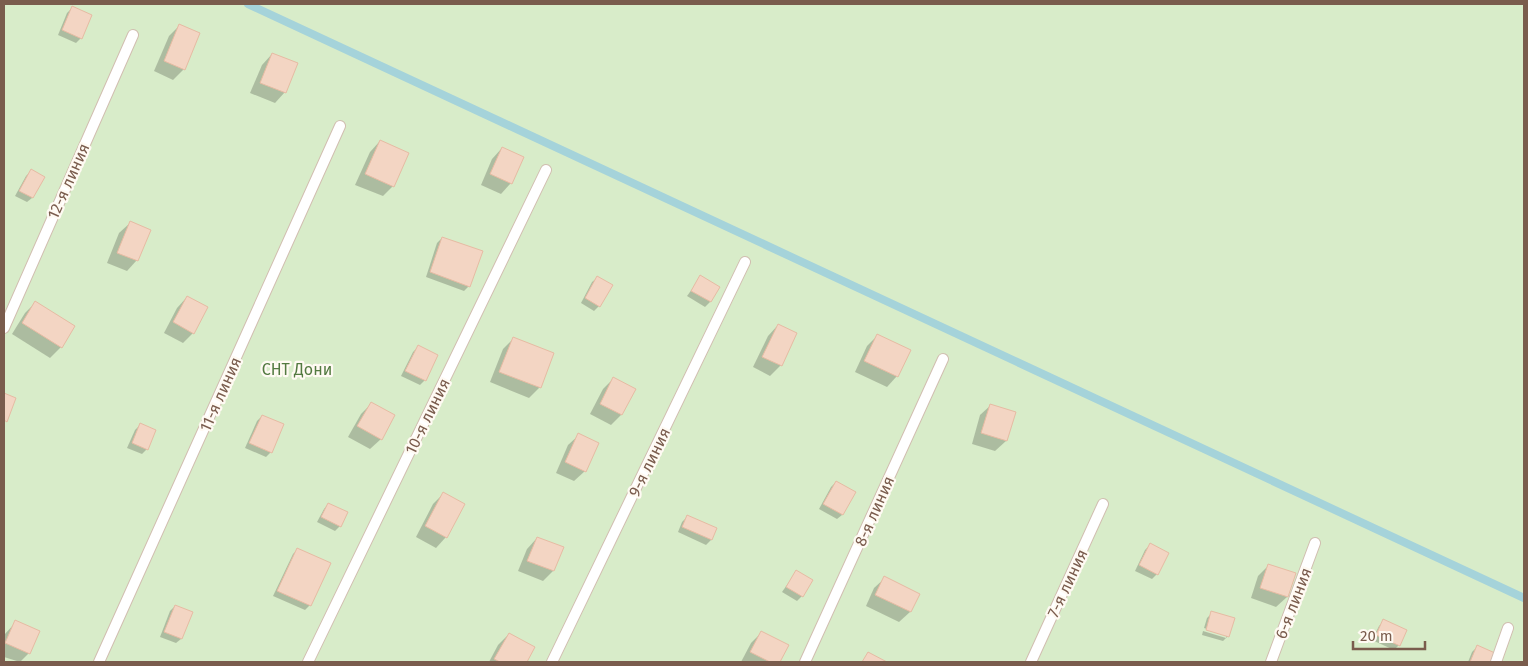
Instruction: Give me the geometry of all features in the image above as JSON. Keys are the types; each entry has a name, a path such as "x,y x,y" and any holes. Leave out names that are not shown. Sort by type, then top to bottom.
{"lane":[{"name":"12-я линия","path":"4,328 133,35"},
{"name":"11-я линия","path":"100,662 340,126"},
{"name":"10-я линия","path":"308,662 546,170"},
{"name":"9-я линия","path":"552,662 745,262"},
{"name":"8-я линия","path":"805,662 943,359"},
{"name":"7-я линия","path":"1031,662 1103,504"},
{"name":"6-я линия","path":"1271,662 1315,543"},
{"path":"1496,662 1508,628"}],"green space":[{"name":"СНТ Дони","path":"4,4 1524,4 1524,662 4,662"}],"building":[{"path":"72,6 92,15 82,39 62,30"},
{"path":"179,24 200,33 185,70 164,61"},
{"path":"272,53 298,63 286,93 260,83"},
{"path":"380,140 409,153 394,187 365,174"},
{"path":"502,147 524,157 512,184 490,174"},
{"path":"31,169 45,177 33,198 19,191"},
{"path":"130,221 151,230 138,261 117,253"},
{"path":"442,237 483,251 470,287 430,272"},
{"path":"700,275 720,287 711,302 691,291"},
{"path":"597,276 613,285 600,307 585,298"},
{"path":"187,296 208,307 194,334 173,322"},
{"path":"35,301 75,326 62,348 22,323"},
{"path":"778,324 797,333 782,366 762,357"},
{"path":"877,334 911,350 898,377 864,361"},
{"path":"513,337 554,353 541,388 499,372"},
{"path":"418,345 438,355 426,381 405,371"},
{"path":"613,377 636,389 622,415 600,404"},
{"path":"4,393 16,398 7,422 4,420"},
{"path":"371,402 395,415 382,440 357,426"},
{"path":"990,404 1016,412 1007,441 981,433"},
{"path":"262,415 284,424 272,453 249,443"},
{"path":"140,423 156,430 148,450 132,443"},
{"path":"578,433 599,443 586,472 565,462"},
{"path":"836,481 856,492 843,515 823,504"},
{"path":"443,492 465,504 447,538 425,526"},
{"path":"328,503 348,512 341,527 321,517"},
{"path":"687,515 717,528 712,540 682,527"},
{"path":"537,537 564,547 554,571 527,561"},
{"path":"1150,543 1169,553 1158,575 1139,565"},
{"path":"297,548 331,563 311,606 277,591"},
{"path":"1268,564 1296,573 1288,597 1260,588"},
{"path":"796,570 813,580 803,597 786,587"},
{"path":"884,576 920,594 911,612 875,595"},
{"path":"175,605 193,612 182,639 164,632"},
{"path":"1211,611 1235,618 1229,637 1206,630"},
{"path":"1383,619 1407,630 1400,646 1376,635"},
{"path":"15,620 40,631 30,654 5,643"},
{"path":"761,631 789,645 780,662 770,662 750,652"},
{"path":"509,633 535,647 527,662 500,662 494,659"},
{"path":"1477,645 1495,653 1491,662 1470,662"},
{"path":"868,652 887,662 862,662"}],"waterway":[{"path":"248,4 1524,598"}]}
